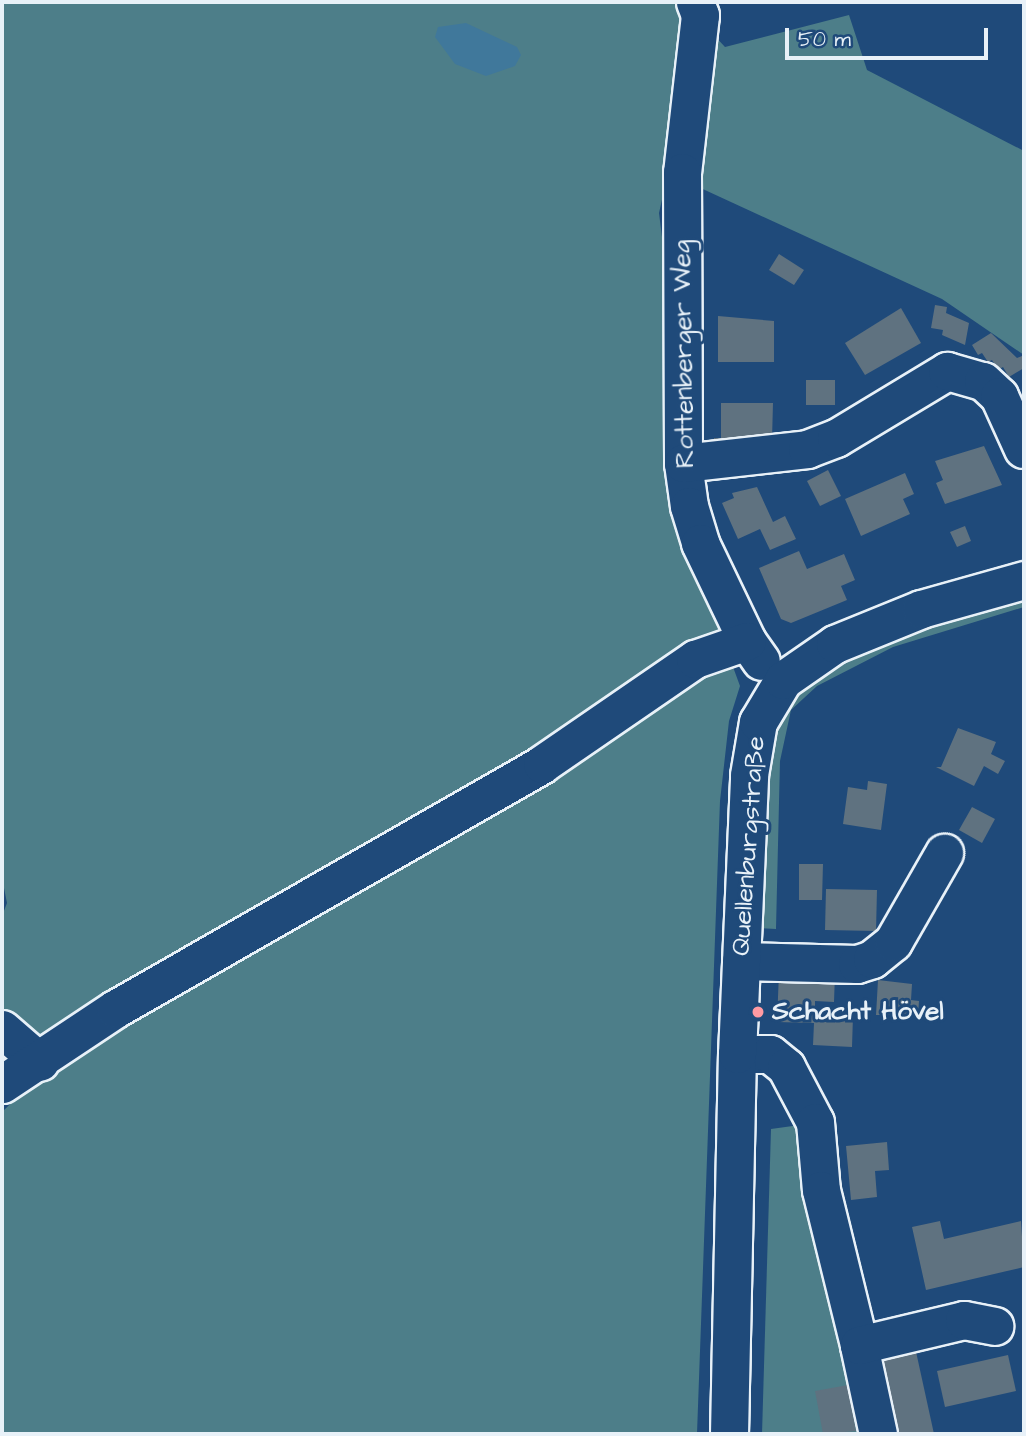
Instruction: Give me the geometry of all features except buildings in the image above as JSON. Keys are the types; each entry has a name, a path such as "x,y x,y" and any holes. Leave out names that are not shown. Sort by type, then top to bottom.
{"street":[{"name":"Rottenberger Weg","path":"697,9 682,172 683,463 689,506 701,543 756,657 797,669"},
{"path":"683,463 807,449 836,438 947,371 983,381 999,396 1023,449"},
{"path":"797,669 887,621 1024,580"},
{"path":"2,1099 23,1072 115,1009 542,764 695,659 747,641"},
{"name":"Quellenburgstraße","path":"729,1434 737,1054 754,734 764,706 797,669"},
{"path":"741,961 857,964 872,959 893,942 944,853"},
{"path":"2,1029 23,1072"},
{"path":"737,1054 771,1054 786,1067 815,1122 821,1190 878,1434"},
{"path":"859,1345 964,1320 994,1326"}],"green space":[{"path":"2,2 683,2 725,47 849,15 867,70 1024,151 1024,355 942,299 668,173 659,213 673,325 677,514 723,639 42,1052 2,1011 2,916 7,903 2,878"},
{"path":"1024,593 1024,607 893,647 817,686 791,710 780,761 776,929 756,928 769,735 797,688 827,665 882,638"},
{"path":"729,656 740,686 729,721 720,801 697,1434 2,1434 2,1112 45,1070"},
{"path":"807,1124 868,1434 762,1434 771,1129"}],"water":[{"path":"466,23 517,47 521,55 515,66 486,76 455,64 435,37 438,27"}],"place":[{"name":"Schacht Hövel","path":"758,1012"}]}
